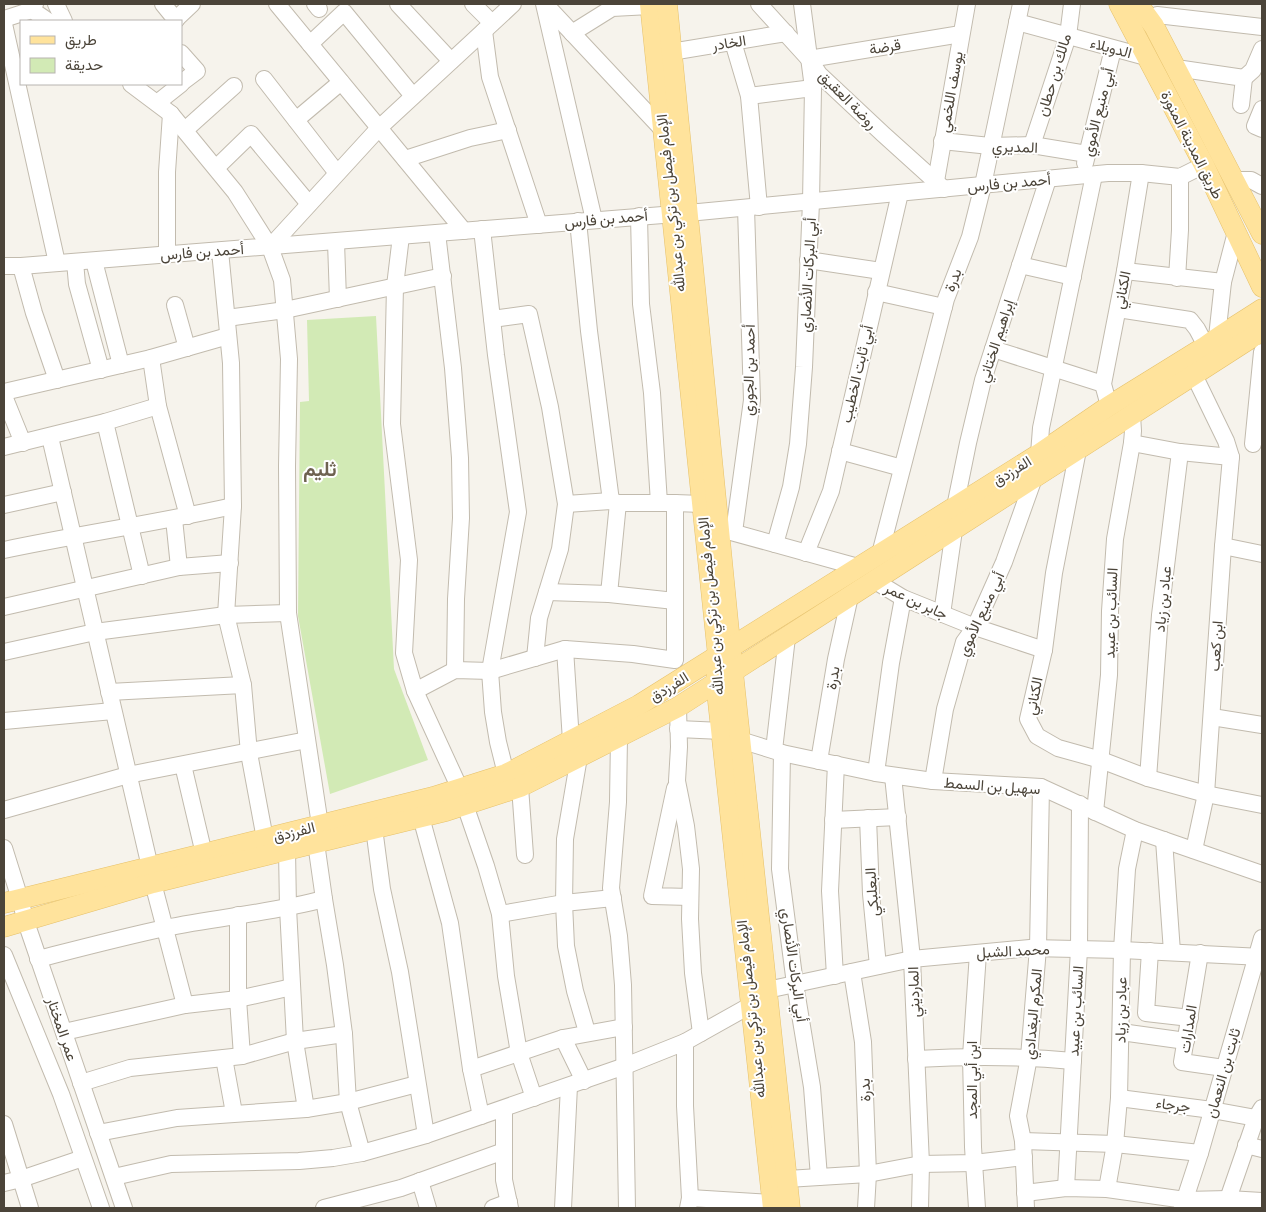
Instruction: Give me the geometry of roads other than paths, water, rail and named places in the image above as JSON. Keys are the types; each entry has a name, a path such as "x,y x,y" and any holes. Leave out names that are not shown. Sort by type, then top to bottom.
{"main road":[{"name":"الإمام فيصل بن تركي بن عبدالله","path":"656,4 672,52 680,213 702,504 724,652"},
{"name":"الإمام فيصل بن تركي بن عبدالله","path":"656,4 663,130 680,213 727,531 725,677 722,731 751,1005 778,1206"},
{"name":"طريق المدينة المنورة","path":"1119,4 1204,165 1262,287"},
{"name":"طريق المدينة المنورة","path":"1138,4 1157,15 1176,68 1262,234"},
{"name":"الفرزدق","path":"4,927 26,922 204,854 265,839 374,828 421,817 462,797 513,781 575,749 640,705 1039,454 1109,406 1227,333 1262,309"},
{"name":"الفرزدق","path":"575,749 619,737 678,707 1262,331"},
{"name":"الإمام فيصل بن تركي بن عبدالله","path":"725,677 740,740 787,1179 778,1206"},
{"name":"الفرزدق","path":"12,901 288,850 318,834 433,798 462,797"}],"street":[{"path":"163,4 175,20 192,4"},
{"path":"277,4 464,231"},
{"path":"398,4 451,61"},
{"path":"473,4 488,27 490,78 539,225"},
{"path":"270,247 379,128 513,4"},
{"path":"544,4 663,130"},
{"path":"544,4 586,221 589,331 614,502 609,594"},
{"path":"572,33 610,6 656,4"},
{"name":"روضة العقيق","path":"759,4 809,59 819,74 940,185"},
{"name":"أبي البركات الأنصاري","path":"776,544 791,487 798,444 804,367 811,202 813,88 802,4"},
{"name":"يوسف اللخمي","path":"940,185 942,141 967,4"},
{"name":"بدرة","path":"880,554 944,307 970,237 1021,4"},
{"name":"مالك بن حطان","path":"1032,145 1068,36 1072,4"},
{"path":"59,5 64,20"},
{"path":"4,19 34,7 47,20"},
{"path":"310,44 344,12 413,96"},
{"path":"1157,15 1262,27"},
{"name":"الدويلاء","path":"1017,22 1146,57"},
{"path":"4,24 57,264"},
{"name":"الخادر","path":"672,52 786,33"},
{"name":"قرضة","path":"809,59 961,34"},
{"name":"أحمد بن الجوري","path":"727,531 752,400 753,207 749,96 733,42"},
{"name":"أبي منيع الأموي","path":"1039,454 1041,428 1073,276 1089,175 1087,154 1113,49"},
{"path":"1241,105 1244,78 1253,70 1262,49"},
{"path":"182,54 197,71 182,83"},
{"path":"1176,68 1244,78"},
{"path":"264,79 337,173"},
{"path":"296,120 341,82"},
{"path":"132,85 171,114 235,192 270,247 282,280 289,359 287,466 288,613 307,740 324,899 344,1034 348,1102 362,1153"},
{"path":"157,103 180,85"},
{"path":"185,130 234,86"},
{"path":"749,96 813,88"},
{"path":"1259,128 1262,109"},
{"path":"167,255 167,172 171,114"},
{"path":"405,159 470,138 508,130"},
{"path":"216,168 251,134 309,204"},
{"name":"المديري","path":"942,141 990,146 1032,145 1087,154"},
{"path":"1177,278 1180,230 1180,177 1204,165"},
{"name":"أحمد بن فارس","path":"9,262 57,264 336,242 811,202 900,193 940,185 982,185 1089,175 1141,173 1180,177"},
{"name":"الكناني","path":"1109,406 1103,384 1125,272 1141,173"},
{"name":"إبراهيم الختاني","path":"955,507 983,380 1048,179"},
{"path":"1234,180 1251,180 1262,186"},
{"name":"أبي ثابت الخطيب","path":"806,552 831,491 900,193"},
{"path":"415,691 455,670 490,671 565,649 633,654 675,660 675,601 667,503 641,304 639,216"},
{"path":"482,229 518,512 490,671 493,712 498,742 513,781 525,855"},
{"path":"1211,342 1223,282 1236,232"},
{"path":"437,233 443,276 460,458 461,518 456,599 455,670"},
{"path":"401,236 395,286 392,424 409,560 404,653 415,691 462,797 486,866 500,914 506,976 519,1053 534,1098"},
{"path":"336,242 338,299"},
{"path":"220,251 230,363 233,506 226,615 243,685 248,753 265,839"},
{"path":"808,260 881,270"},
{"path":"94,261 121,365"},
{"path":"9,262 34,313 57,380"},
{"path":"74,262 77,284 101,370"},
{"path":"1020,265 1073,276"},
{"path":"1125,272 1223,282"},
{"path":"227,318 285,310 443,276"},
{"path":"876,292 944,307"},
{"path":"175,305 187,348"},
{"path":"1118,309 1190,320 1211,342"},
{"path":"492,318 529,314 550,408 566,504 560,549 539,618 535,658"},
{"path":"22,443 4,394 151,358 228,336"},
{"path":"993,349 1103,384"},
{"path":"151,358 158,406 181,517 179,567"},
{"path":"1226,441 1258,445 1262,363"},
{"name":"ابن كعب","path":"1194,375 1226,441 1231,458 1206,794 1194,850"},
{"path":"4,447 50,437 158,406"},
{"name":"السائب بن عبيد","path":"1095,812 1109,674 1110,611 1115,539 1134,431 1132,415"},
{"path":"105,422 142,576"},
{"path":"50,437 128,775 185,1005"},
{"path":"1132,443 1180,452 1231,458"},
{"name":"الكناني","path":"1078,450 1054,573 1044,650 1028,719 1037,736 1058,748 1101,760 1148,778 1206,794 1262,806"},
{"path":"840,451 902,468"},
{"name":"عباد بن زياد","path":"1148,778 1160,616 1180,452"},
{"name":"أبي منيع الأموي","path":"933,781 945,709 964,642 975,627 1004,562 1034,478"},
{"path":"4,505 63,492"},
{"path":"566,504 614,502 702,504"},
{"path":"4,550 233,506"},
{"path":"942,614 954,530"},
{"path":"727,531 858,567"},
{"path":"1223,546 1262,554"},
{"path":"4,607 179,567 230,563"},
{"name":"جابر بن عمر","path":"875,580 903,598 975,627 1044,650"},
{"path":"547,592 609,594 675,601"},
{"name":"بدرة","path":"819,761 836,659 850,596"},
{"path":"876,773 891,663 903,598"},
{"path":"4,652 95,632 226,615 288,613"},
{"name":"أبي البركات الأنصاري","path":"787,637 778,751 780,869 812,1087 819,1177"},
{"path":"565,649 575,749 565,839 564,903 566,946 575,991 588,1032"},
{"path":"109,692 243,685"},
{"path":"678,707 677,781 652,896 690,897"},
{"path":"4,721 113,711"},
{"path":"1212,717 1262,725"},
{"path":"678,729 722,731"},
{"path":"619,737 618,802 611,888 624,985 627,1208"},
{"path":"4,810 128,775 307,740"},
{"name":"سهيل بن السمط","path":"740,740 819,761 893,776 933,781 1041,787 1135,830 1262,874"},
{"path":"835,976 830,891 836,764"},
{"path":"183,765 204,854"},
{"name":"المارديني","path":"893,776 912,958 921,1164 920,1208"},
{"path":"677,781 686,826 691,869 690,919 701,1033"},
{"name":"المكرم البغدادي","path":"1026,1201 1023,1149 1018,1116 1030,1057 1038,948 1041,787"},
{"name":"السائب بن عبيد","path":"1066,1188 1080,949 1080,804"},
{"path":"421,817 450,923 471,1069 481,1116"},
{"path":"833,820 898,817"},
{"name":"البعلبكي","path":"868,818 871,894 878,966"},
{"path":"374,828 382,888 400,972 426,1135"},
{"name":"عباد بن زياد","path":"1107,1189 1115,1144 1120,1098 1122,950 1127,869 1135,830"},
{"path":"1164,840 1172,952"},
{"name":"عمر المختار","path":"4,848 12,901 26,922 124,1208"},
{"path":"288,850 288,908 295,1041 306,1109"},
{"path":"500,914 564,903 613,898"},
{"path":"38,959 165,928 288,908 324,899"},
{"path":"238,915 238,999 242,1056"},
{"name":"ثابت بن النعمان","path":"1183,1204 1260,957 1262,938"},
{"name":"محمد الشبل","path":"767,990 912,958 1038,948 1200,953 1260,957"},
{"path":"1150,951 1146,1013 1190,1018"},
{"name":"ابن أبي المجد","path":"977,1208 971,1056 978,953"},
{"name":"المدارات","path":"1200,953 1182,1062 1224,1068"},
{"name":"عمر المختار","path":"4,955 62,1094 101,1208"},
{"name":"بدرة","path":"852,972 863,1042 868,1174 866,1208"},
{"path":"64,1032 185,1005 238,999 292,987"},
{"path":"114,1177 171,1164 299,1161 362,1153 426,1135 625,1066 685,1042 751,1005"},
{"path":"471,1069 563,1038 624,1027"},
{"path":"1121,1032 1186,1041"},
{"path":"81,1083 130,1068 242,1056 295,1041 344,1034"},
{"path":"563,1038 577,1083 563,1208"},
{"path":"685,1042 685,1106 689,1203 778,1206"},
{"path":"916,1059 971,1056 1030,1057 1073,1061"},
{"path":"224,1058 234,1113"},
{"path":"98,1133 178,1118 306,1109 348,1102 417,1084"},
{"name":"جرجاء","path":"1120,1098 1212,1110 1259,1113"},
{"path":"493,1208 510,1205 504,1180 504,1109"},
{"path":"1228,1199 1254,1147 1259,1113"},
{"path":"4,1124 30,1208"},
{"path":"787,1179 868,1174 921,1164 974,1164 1023,1149 1069,1143 1115,1144 1200,1153"},
{"path":"324,1208 380,1201 420,1181 504,1151"},
{"path":"4,1183 83,1158"},
{"path":"420,1181 428,1208"},
{"path":"1026,1201 1066,1188 1107,1189 1183,1204 1228,1199 1259,1203"}],"district":[{"name":"ثليم","path":"320,469"}]}
